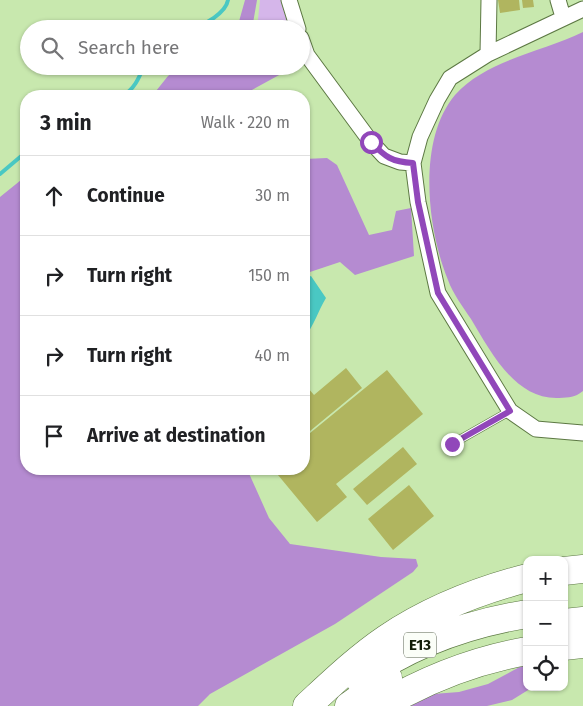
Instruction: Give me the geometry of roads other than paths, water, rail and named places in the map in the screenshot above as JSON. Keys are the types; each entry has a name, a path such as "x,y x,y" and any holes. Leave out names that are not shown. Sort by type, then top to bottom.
{"highway":[{"path":"568,571 583,569"},
{"path":"307,706 360,660 412,623 471,595 523,579"},
{"path":"568,610 583,609"},
{"name":"E13","path":"328,706 374,670 424,643 472,626 523,615"},
{"path":"568,623 583,621"},
{"name":"E13","path":"349,706 388,678 423,658 477,638 523,629"},
{"path":"568,646 583,644"},
{"path":"382,706 420,686 449,674 483,662 523,653"}],"street":[{"path":"289,0 295,20"},
{"path":"488,54 489,0"},
{"path":"558,0 563,17"},
{"path":"583,9 488,54 450,78 437,100 420,137 413,163 418,202 438,293 510,411 536,430 583,433"},
{"path":"310,59 371,142 384,156 400,162 413,163"}],"lane":[{"path":"452,444 510,411"}],"water":[{"path":"310,276 326,298 310,330"}],"waterway":[{"path":"210,20 219,14 228,0"},
{"path":"130,90 140,75"},
{"path":"0,174 20,157"}]}
